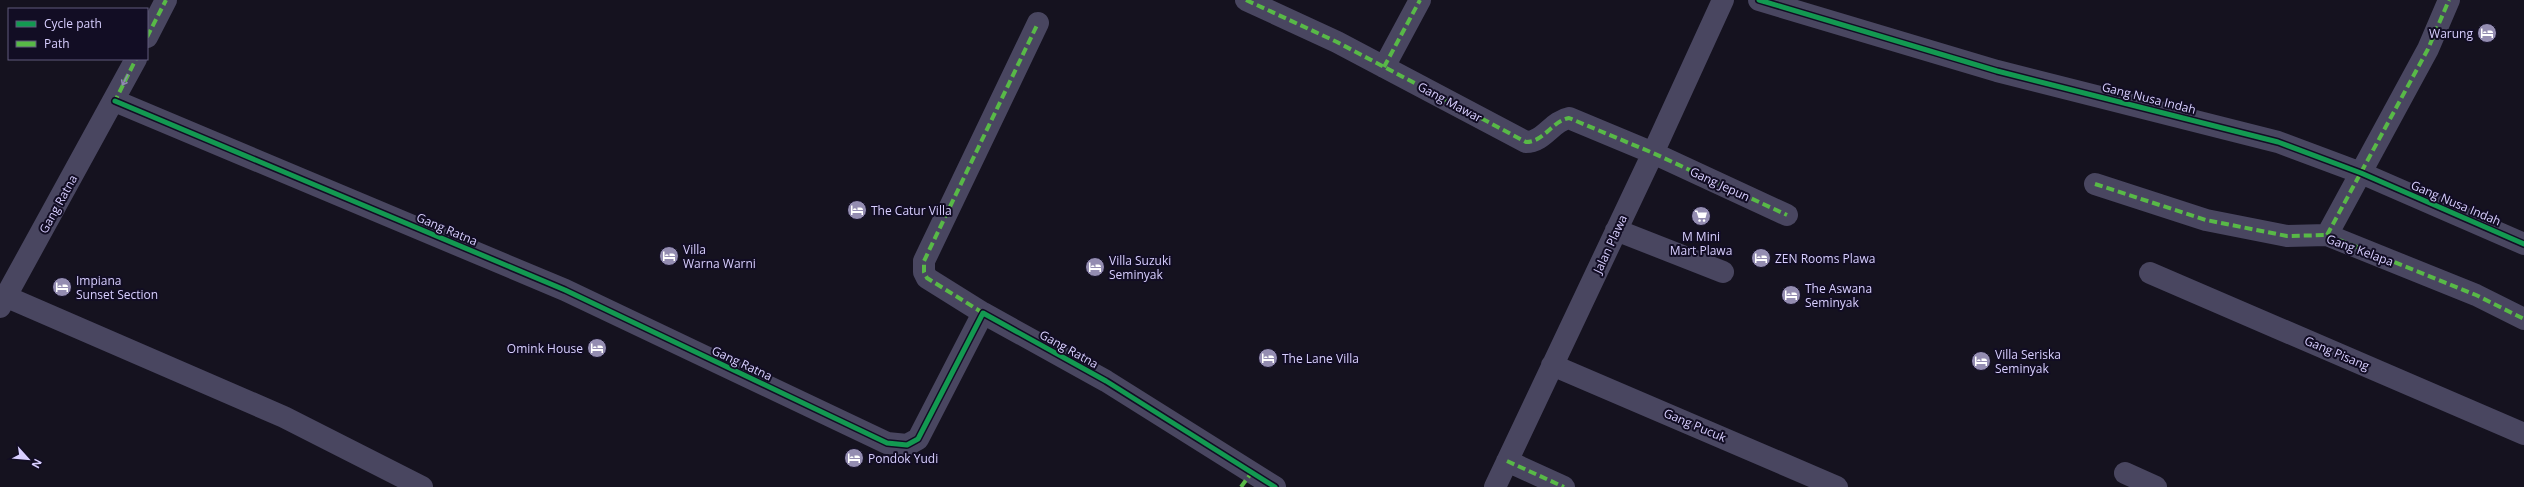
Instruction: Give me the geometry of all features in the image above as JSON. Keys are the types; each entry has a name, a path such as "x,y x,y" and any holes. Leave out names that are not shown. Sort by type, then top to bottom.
{"street":[{"path":"148,35 166,0"},
{"name":"Gang Mawar","path":"1246,0 1337,42 1526,142 1538,140 1561,120 1570,118 1653,153"},
{"path":"1384,67 1420,0"},
{"name":"Jalan Plawa","path":"1495,487 1653,153 1723,0"},
{"name":"Gang Nusa Indah","path":"1759,0 1997,71 2278,142 2361,173 2524,244"},
{"path":"2327,236 2428,49 2449,0"},
{"path":"983,313 927,278 924,272 924,261 1038,23"},
{"name":"Gang Ratna","path":"3,302 115,101 136,60"},
{"name":"Gang Ratna","path":"115,101 565,290 887,443 906,445 918,439 983,313 1106,381 1247,479 1274,487"},
{"name":"Gang Jepun","path":"1653,153 1787,215"},
{"name":"Gang Kelapa","path":"2095,184 2206,220 2287,236 2327,236 2476,295 2524,319"},
{"path":"1616,230 1723,272"},
{"name":"Gang Pisang","path":"2150,273 2524,434"},
{"path":"3,302 284,417 422,487"},
{"name":"Gang Pucuk","path":"1552,365 1837,487"},
{"path":"1507,461 1564,487"},
{"path":"2125,473 2156,487"}],"marked path":[{"path":"148,35 166,0"},
{"path":"1246,0 1337,42 1526,142 1538,139 1558,123 1569,118 1653,153 1787,215"},
{"path":"1384,67 1420,0"},
{"path":"2327,235 2428,49 2449,0"},
{"path":"983,313 927,278 924,272 924,261 1038,23"},
{"path":"117,102 115,101 136,60"},
{"path":"2095,184 2206,220 2287,236 2327,235 2476,295 2524,319"},
{"path":"1507,461 1564,487"},
{"path":"1241,487 1252,472"}],"cycle path":[{"path":"1759,0 1997,71 2278,142 2361,173 2524,244"},
{"path":"115,101 565,290 887,443 907,445 918,439 983,313 1106,381 1275,487"}],"place":[{"name":"Warung","path":"2487,33"},
{"name":"The Catur Villa","path":"857,210"},
{"name":"M Mini Mart Plawa","path":"1701,216"},
{"name":"Villa Warna Warni","path":"669,256"},
{"name":"ZEN Rooms Plawa","path":"1761,258"},
{"name":"Villa Suzuki Seminyak","path":"1095,267"},
{"name":"Impiana Sunset Section","path":"62,287"},
{"name":"The Aswana Seminyak","path":"1791,295"},
{"name":"Omink House","path":"597,348"},
{"name":"The Lane Villa","path":"1268,358"},
{"name":"Villa Seriska Seminyak","path":"1981,361"},
{"name":"Pondok Yudi","path":"854,458"}]}
